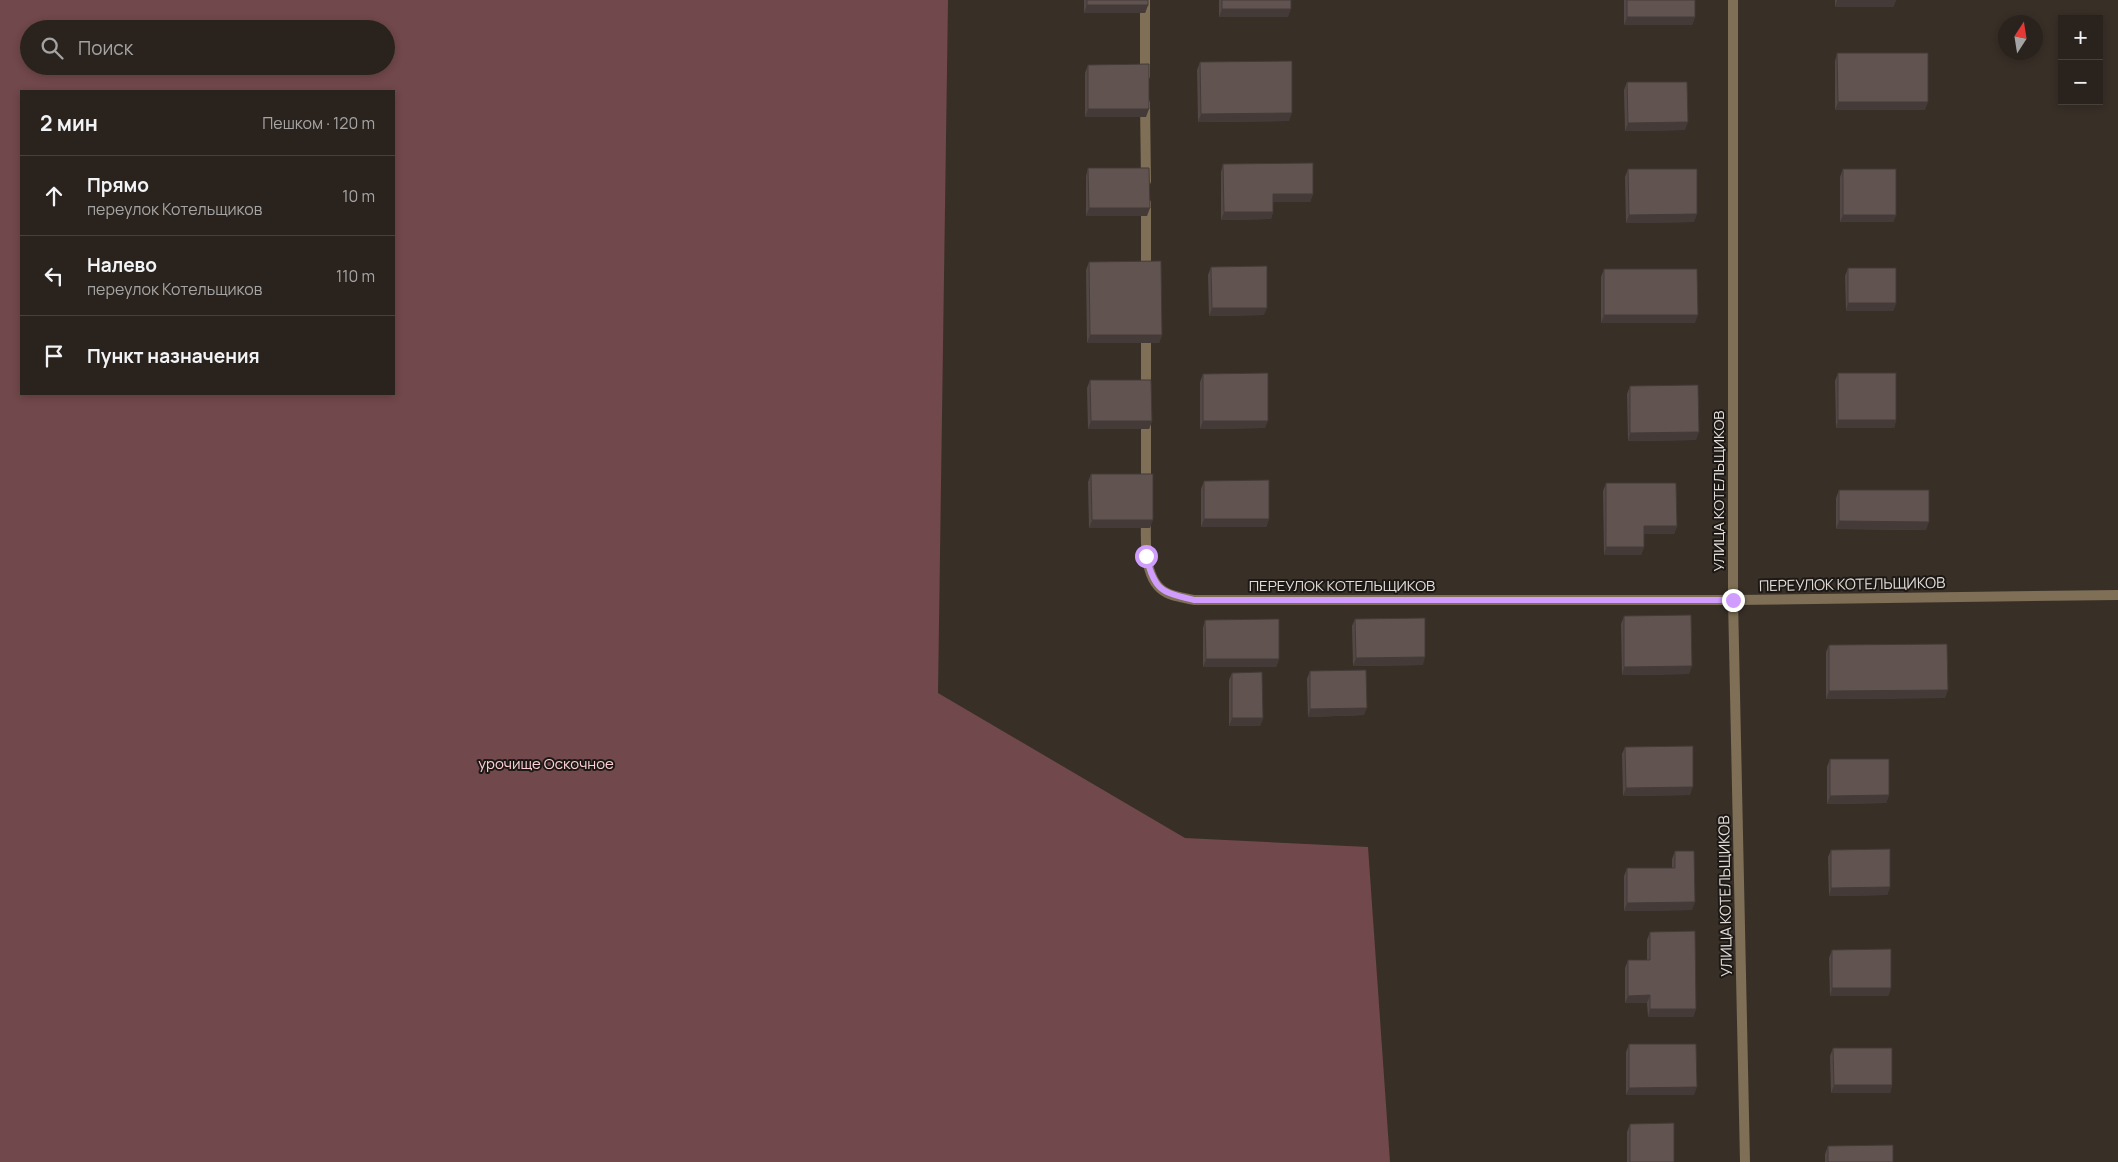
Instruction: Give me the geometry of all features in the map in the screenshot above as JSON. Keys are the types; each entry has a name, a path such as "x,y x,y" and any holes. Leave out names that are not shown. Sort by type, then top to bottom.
{"street":[{"path":"1145,0 1146,288"},
{"name":"УЛИЦА КОТЕЛЬЩИКОВ","path":"1733,0 1733,600 1745,1162"},
{"name":"ПЕРЕУЛОК КОТЕЛЬЩИКОВ","path":"1146,318 1146,556 1152,577 1166,593 1194,600 1733,600 2118,595"}],"green space":[{"name":"урочище Оскочное","path":"0,0 948,0 938,693 1185,838 1368,847 1390,1162 0,1162"}],"building":[{"path":"1087,0 1148,0 1148,5 1087,5"},
{"path":"1222,0 1291,0 1291,9 1222,9"},
{"path":"1627,0 1695,0 1695,17 1627,17"},
{"path":"1837,53 1928,53 1928,102 1838,102"},
{"path":"1292,61 1292,113 1201,114 1200,62"},
{"path":"1149,64 1149,109 1088,109 1088,65"},
{"path":"1627,82 1687,82 1688,122 1628,123"},
{"path":"1313,163 1313,194 1273,194 1273,212 1224,212 1223,164"},
{"path":"1088,168 1149,168 1150,208 1089,208"},
{"path":"1628,169 1697,169 1697,214 1629,215"},
{"path":"1843,169 1896,169 1896,215 1843,215"},
{"path":"1161,261 1162,335 1090,335 1089,262"},
{"path":"1267,266 1267,308 1212,308 1211,267"},
{"path":"1848,268 1896,268 1896,303 1848,303"},
{"path":"1604,269 1697,269 1698,315 1604,315"},
{"path":"1268,373 1268,421 1203,421 1203,374"},
{"path":"1838,373 1896,373 1896,420 1838,420"},
{"path":"1090,380 1151,380 1152,421 1091,421"},
{"path":"1698,385 1699,432 1630,433 1630,386"},
{"path":"1091,474 1153,474 1153,520 1092,520"},
{"path":"1269,480 1269,519 1204,519 1204,481"},
{"path":"1606,483 1676,483 1677,526 1644,526 1644,547 1606,547"},
{"path":"1839,490 1929,490 1929,522 1839,521"},
{"path":"1691,615 1692,666 1624,667 1624,616"},
{"path":"1425,618 1425,657 1356,658 1355,619"},
{"path":"1279,619 1279,659 1206,659 1205,620"},
{"path":"1947,644 1948,690 1829,691 1829,645"},
{"path":"1366,670 1367,708 1310,709 1310,671"},
{"path":"1262,672 1263,718 1232,718 1232,673"},
{"path":"1693,746 1693,787 1626,788 1625,747"},
{"path":"1830,759 1889,759 1889,795 1830,796"},
{"path":"1890,849 1890,887 1831,888 1831,850"},
{"path":"1675,851 1694,851 1695,902 1627,903 1627,868 1675,868"},
{"path":"1695,931 1696,1009 1650,1009 1650,995 1628,996 1628,960 1650,960 1650,932"},
{"path":"1891,949 1891,988 1832,988 1832,950"},
{"path":"1629,1044 1696,1044 1697,1087 1629,1088"},
{"path":"1833,1048 1892,1048 1892,1085 1834,1085"},
{"path":"1674,1123 1674,1162 1630,1162 1630,1124"},
{"path":"1893,1145 1893,1162 1828,1162 1828,1146"}],"route":[{"path":"1146,556 1152,577 1166,593 1194,600 1733,600"}]}
